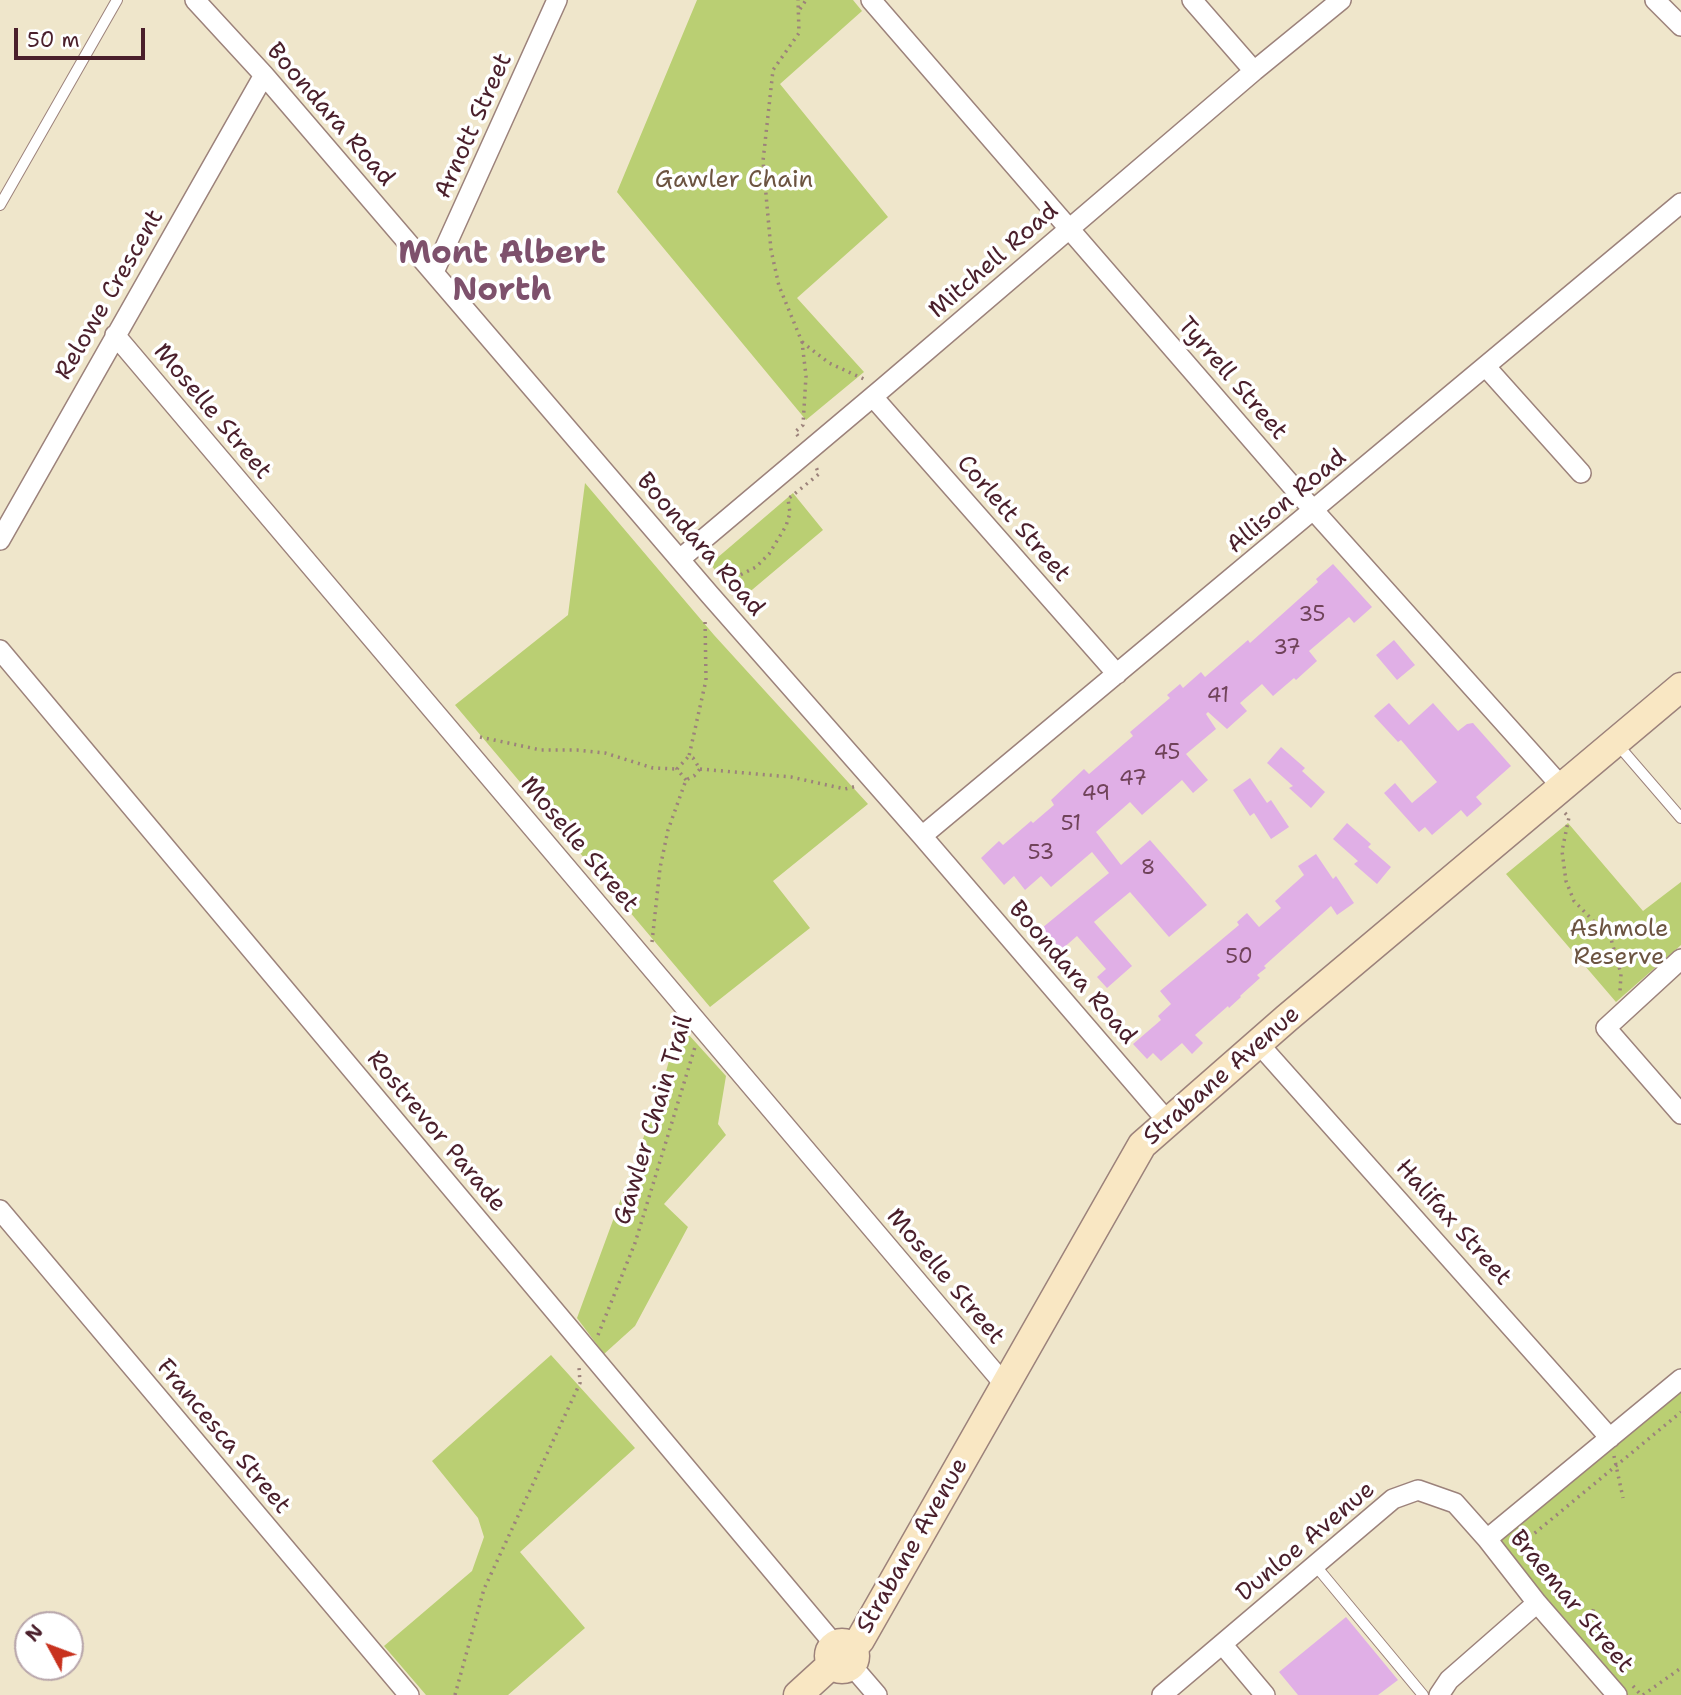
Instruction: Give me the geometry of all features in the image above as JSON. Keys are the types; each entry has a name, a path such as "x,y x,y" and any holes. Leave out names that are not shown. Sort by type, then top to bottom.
{"street":[{"name":"Arnott Street","path":"434,272 557,0"},
{"name":"Tyrrell Street","path":"871,0 1555,791"},
{"path":"1192,0 1254,71"},
{"name":"Mitchell Road","path":"680,559 1341,0"},
{"path":"1655,0 1681,26"},
{"name":"Boondara Road","path":"202,3 710,595 1168,1122"},
{"name":"Relowe Crescent","path":"0,540 264,75"},
{"name":"Allison Road","path":"922,836 1681,203"},
{"name":"Moselle Street","path":"115,335 1005,1385"},
{"path":"1486,367 1581,473"},
{"name":"Corlett Street","path":"878,393 1116,674"},
{"name":"Rostrevor Parade","path":"0,650 877,1695"},
{"name":"Strabane Avenue","path":"798,1695 860,1640 1142,1145 1258,1043 1681,687"},
{"path":"1681,958 1606,1028 1681,1114"},
{"name":"Halifax Street","path":"1258,1043 1611,1438"},
{"name":"Francesca Street","path":"0,1210 409,1695"},
{"path":"1488,1539 1681,1379"},
{"name":"Dunloe Avenue","path":"1162,1695 1393,1499 1418,1490 1455,1503 1488,1539"},
{"name":"Braemar Street","path":"1488,1539 1537,1603 1621,1686"},
{"path":"1439,1695 1449,1680 1537,1603"},
{"path":"1222,1644 1265,1695"}],"lane":[{"path":"0,205 117,0"},
{"path":"1615,742 1681,818"},
{"path":"1315,1565 1423,1695"}],"path":[{"path":"677,769 688,756 706,680 704,624 710,595 724,582 755,566 769,554 786,526 790,513 788,499 818,474 808,451 795,432 803,425 806,376 802,342 779,286 771,250 763,161 773,70 799,33 798,0"},
{"path":"800,9 806,0"},
{"path":"802,342 829,363 878,393"},
{"path":"460,741 480,737 541,750 605,753 653,768 677,769 686,780"},
{"path":"688,756 693,758 700,769"},
{"path":"700,769 791,777 845,789 873,783"},
{"path":"651,945 668,830 686,780 700,769"},
{"path":"1555,791 1569,817 1562,851 1566,881 1574,901 1611,939 1621,974 1620,991 1630,1005"},
{"name":"Gawler Chain Trail","path":"455,1695 484,1589 580,1383 578,1368 592,1356 600,1329 635,1244 700,1027"},
{"path":"1522,1560 1524,1542 1681,1412"},
{"path":"1611,1438 1623,1498"},
{"path":"1580,1630 1584,1637 1595,1605"},
{"path":"1621,1686 1642,1695 1681,1668"}],"green space":[{"name":"Gawler Chain","path":"697,0 853,0 862,11 780,84 888,217 797,298 864,372 806,420 617,192"},
{"path":"585,483 714,635 868,804 773,881 810,928 710,1007 455,705 568,615"},
{"path":"793,493 823,530 740,600 710,564"},
{"name":"Ashmole Reserve","path":"1568,823 1643,911 1681,882 1681,945 1616,1002 1506,874"},
{"path":"679,1024 726,1076 718,1124 726,1135 664,1204 688,1227 635,1326 604,1354 577,1318 661,1090"},
{"path":"551,1355 635,1448 520,1552 585,1628 508,1695 426,1695 384,1646 472,1571 484,1537 478,1518 432,1461"},
{"path":"1681,1383 1681,1695 1617,1695 1487,1539"}],"building":[{"path":"1333,564 1372,607 1354,623 1349,617 1309,651 1317,661 1296,680 1294,678 1273,696 1262,684 1240,703 1247,711 1227,729 1208,712 1206,714 1216,729 1186,754 1208,780 1193,793 1182,780 1142,815 1130,802 1096,832 1121,865 1150,840 1207,905 1169,937 1130,892 1095,921 1132,966 1107,988 1097,977 1106,969 1077,936 1061,950 1042,928 1109,873 1092,852 1051,887 1041,876 1025,890 1014,876 1004,885 981,858 999,841 1003,845 1031,821 1033,823 1054,805 1051,800 1084,769 1089,774 1133,736 1130,732 1170,698 1167,695 1180,684 1183,688 1201,672 1205,677 1248,640 1250,643 1318,582 1316,579"},
{"path":"1394,640 1415,665 1397,680 1376,655"},
{"path":"1389,703 1409,725 1433,703 1458,731 1473,723 1511,766 1476,797 1482,804 1467,817 1461,810 1432,835 1425,827 1419,832 1384,793 1395,783 1412,803 1437,782 1401,740 1398,742 1374,716"},
{"path":"1281,747 1305,768 1302,771 1325,792 1311,808 1289,788 1293,786 1267,763"},
{"path":"1250,778 1267,803 1271,800 1289,827 1271,839 1254,813 1250,816 1233,790"},
{"path":"1347,823 1371,844 1368,847 1391,867 1377,884 1354,864 1358,861 1333,839"},
{"path":"1316,854 1333,879 1336,876 1354,903 1337,915 1331,906 1264,966 1266,968 1257,975 1260,978 1241,997 1195,1035 1203,1043 1192,1054 1182,1043 1161,1061 1153,1053 1147,1059 1133,1044 1161,1020 1158,1016 1171,1004 1160,991 1239,925 1237,922 1247,913 1259,927 1281,908 1275,901 1304,875 1298,866"},
{"path":"1346,1617 1398,1680 1378,1695 1298,1695 1279,1672"}],"district":[{"name":"Mont Albert North","path":"502,274"}]}
